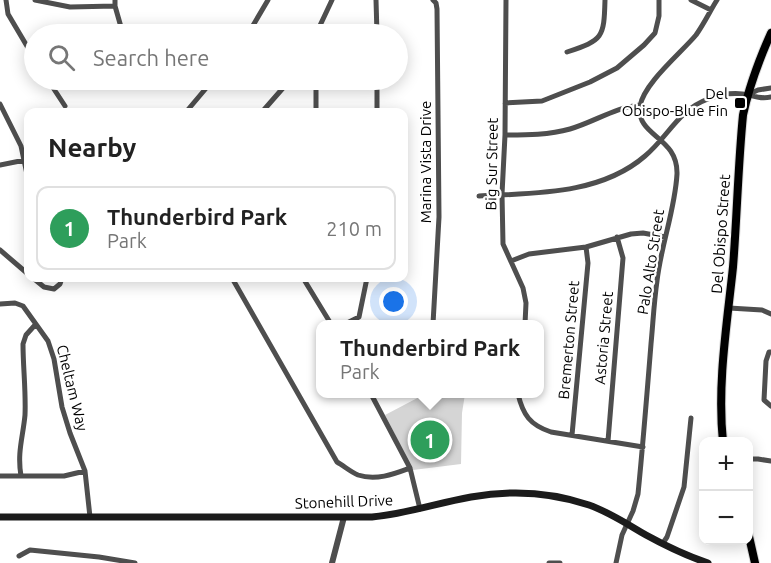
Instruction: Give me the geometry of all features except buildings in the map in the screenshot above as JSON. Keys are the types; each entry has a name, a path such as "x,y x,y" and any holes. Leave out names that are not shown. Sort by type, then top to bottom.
{"main road":[{"name":"Del Obispo Street","path":"723,437 724,358 742,130 747,95 757,64 771,33"},
{"name":"Stonehill Drive","path":"0,517 372,517 391,515 469,497 508,492 527,493 555,496 589,505 690,557 708,563"},
{"path":"751,545 755,563"}],"street":[{"path":"6,0 8,14 24,41"},
{"path":"34,0 70,7 115,3 120,24"},
{"path":"254,24 268,0"},
{"path":"321,24 333,0"},
{"path":"376,0 377,24"},
{"name":"Marina Vista Drive","path":"433,0 437,9 439,217 433,320"},
{"name":"Big Sur Street","path":"506,0 503,244 523,288 526,303 525,320"},
{"path":"567,52 598,38 604,25 605,0"},
{"path":"505,103 542,101 590,82 617,68 655,33 659,16 659,0"},
{"path":"691,0 711,10"},
{"path":"505,135 549,134 580,125 628,106 640,105 646,89 696,34 717,0"},
{"path":"747,95 771,88"},
{"path":"55,90 65,106"},
{"path":"189,108 205,90"},
{"path":"266,108 281,90"},
{"path":"316,90 316,108"},
{"path":"377,90 377,108"},
{"path":"478,196 560,190 601,180 635,164 662,140 678,118 699,103 724,95 771,97"},
{"path":"0,104 18,138 24,157"},
{"name":"Palo Alto Street","path":"616,563 619,545 638,494 657,281 675,190 677,164 674,154 646,127 640,105"},
{"path":"0,165 24,160"},
{"path":"511,261 529,254 586,247 631,234 643,233 665,237"},
{"name":"Astoria Street","path":"608,441 623,258 617,237"},
{"name":"Bremerton Street","path":"572,435 588,263 586,247"},
{"path":"0,250 24,271"},
{"path":"38,282 44,287 54,289 61,282"},
{"path":"234,282 338,462 358,475 371,477 387,476 410,468"},
{"path":"305,282 329,320"},
{"path":"353,320 359,317 366,282"},
{"name":"Cheltam Way","path":"0,303 15,303 23,306 48,341 54,359 62,407 84,471 90,517"},
{"path":"729,308 762,310 771,314"},
{"path":"21,476 20,444 25,411 22,344 35,325"},
{"path":"771,352 766,361 765,400 771,406"},
{"path":"374,398 410,468 420,509"},
{"path":"520,398 524,412 539,428 643,447"},
{"path":"663,543 684,487 691,418"},
{"path":"753,459 771,461"},
{"path":"0,476 64,476 84,471"},
{"path":"332,563 344,517"},
{"path":"20,556 30,550 135,563"},
{"path":"72,563 74,554"},
{"path":"549,563 560,563"}],"shaded area":[{"path":"417,398 464,398 461,464 413,470 385,415"}],"place":[{"name":"Del Obispo-Blue Fin","path":"740,103"},
{"name":"Thunderbird Park","path":"430,440"}]}
